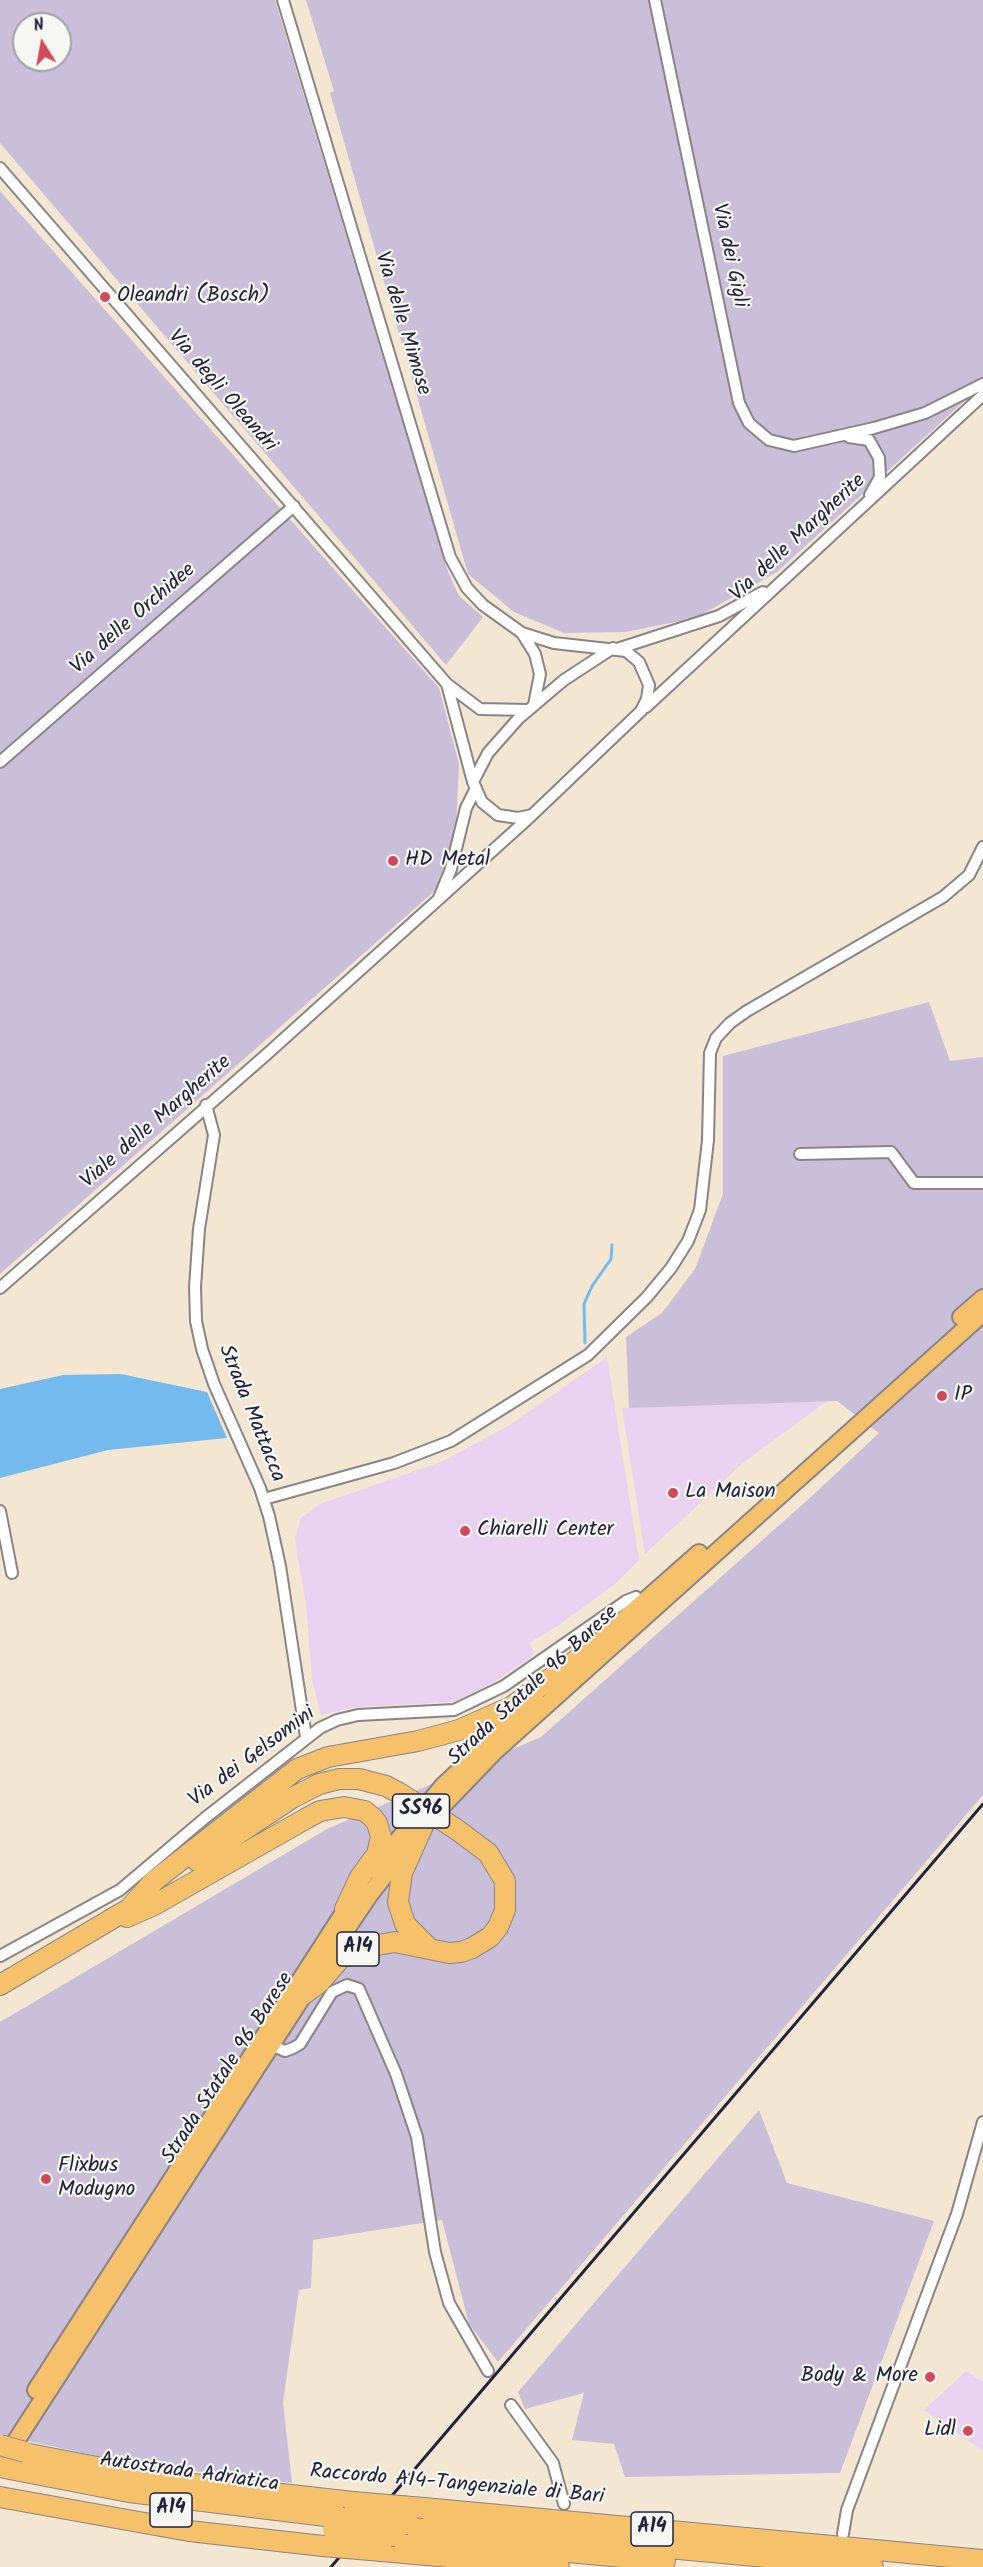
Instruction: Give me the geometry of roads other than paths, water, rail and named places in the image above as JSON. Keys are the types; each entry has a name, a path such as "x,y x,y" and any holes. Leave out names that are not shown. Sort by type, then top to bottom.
{"highway":[{"path":"126,1911 154,1881 297,1769 328,1757 428,1739 459,1730 511,1707 588,1652"},
{"path":"0,1985 97,1930 200,1859 311,1787 339,1779 359,1779 386,1785 456,1829 488,1853 500,1870 507,1891 506,1910 490,1937 472,1948 448,1953 428,1947"},
{"path":"97,1930 154,1905 314,1814 344,1807 365,1811 377,1823 381,1836 377,1854 360,1877 345,1909"},
{"name":"A14","path":"423,1826 402,1873 398,1902 405,1924 428,1947"},
{"name":"A14","path":"304,1994 319,1983 341,1958 360,1948 395,1942 428,1947"},
{"name":"Raccordo A14-Tangenziale di Bari","path":"0,2446 9,2471 108,2518 199,2532 333,2531 382,2551 560,2567"},
{"name":"Raccordo A14-Tangenziale di Bari","path":"9,2471 64,2462 175,2482 877,2559 983,2560"},
{"name":"Autostrada Adriatica","path":"9,2471 139,2506 333,2531 402,2530 877,2559"},
{"path":"0,2505 108,2518"},
{"name":"Autostrada Adriatica","path":"402,2530 729,2567"},
{"path":"877,2559 983,2554"}],"main road":[{"name":"Strada Statale 96 Barese","path":"0,2446 345,1909 389,1849 443,1786 477,1751 983,1298"},
{"name":"Strada Statale 96 Barese","path":"9,2471 271,2045 370,1894 423,1826 465,1780 521,1728 983,1313"}],"street":[{"name":"Via delle Mimose","path":"283,0 450,556 467,588 483,605 522,633"},
{"name":"Via dei Gigli","path":"655,0 742,412 758,433 783,445 794,446 837,438 925,413 983,384"},
{"name":"Via degli Oleandri","path":"0,168 447,684"},
{"name":"Via delle Margherite","path":"340,987 532,815 641,711 983,395"},
{"name":"Via dei Gigli","path":"837,438 869,440 875,448 880,477 866,503"},
{"name":"Via delle Orchidee","path":"0,762 294,506"},
{"path":"438,901 451,869 466,808 488,753 531,707 564,680 615,649 719,616 786,576"},
{"path":"522,633 554,643 626,651 639,662 649,685 647,699 641,711"},
{"path":"522,633 536,654 540,674 531,707"},
{"path":"447,684 480,709 531,707"},
{"path":"447,684 474,785 482,802 498,815 518,818 532,815"},
{"path":"264,1499 394,1463 451,1441 588,1355 647,1297 671,1268 688,1241 700,1210 708,1140 710,1053 716,1038 730,1023 755,1006 943,897 969,874 983,847"},
{"name":"Viale delle Margherite","path":"0,1288 340,987"},
{"name":"Strada Mattacca","path":"206,1105 214,1135 200,1229 195,1287 196,1321 202,1349 214,1384 264,1499 279,1566 306,1737"},
{"path":"800,1154 891,1152 914,1184 983,1183"},
{"path":"0,1511 12,1573"},
{"name":"Via dei Gelsomini","path":"0,1956 120,1890 306,1737 337,1720 358,1715 454,1710 504,1686 626,1601 636,1598 642,1604"},
{"path":"271,2045 285,2051 300,2044 333,1992 347,1985 359,1989 396,2074 417,2137 437,2260 449,2303 488,2371"},
{"path":"843,2534 847,2510 957,2214 983,2122"},
{"path":"511,2405 553,2463 564,2504"}],"water":[{"path":"121,1374 207,1392 227,1438 108,1450 0,1478 0,1389 63,1375"}],"waterway":[{"path":"585,1343 584,1304 592,1286 611,1259 612,1245"}],"railway":[{"path":"331,2567 983,1804"}],"place":[{"name":"Oleandri (Bosch)","path":"105,297"},
{"name":"HD Metal","path":"393,861"},
{"name":"IP","path":"942,1396"},
{"name":"La Maison","path":"673,1493"},
{"name":"Chiarelli Center","path":"465,1531"},
{"name":"Flixbus Modugno","path":"46,2179"},
{"name":"Body & More","path":"930,2377"},
{"name":"Lidl","path":"968,2431"}]}
